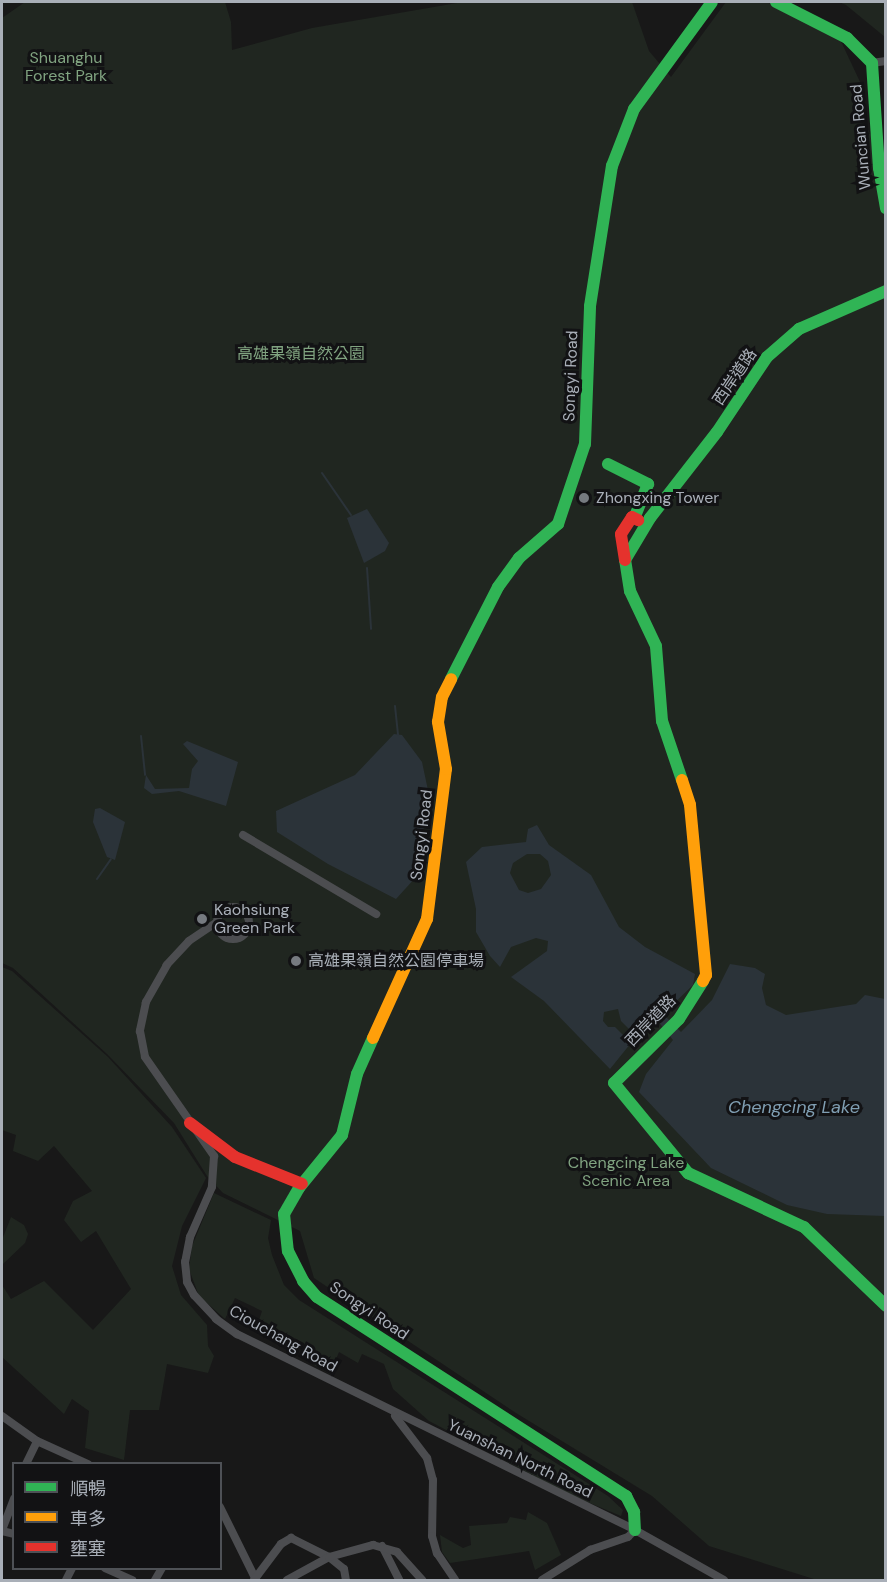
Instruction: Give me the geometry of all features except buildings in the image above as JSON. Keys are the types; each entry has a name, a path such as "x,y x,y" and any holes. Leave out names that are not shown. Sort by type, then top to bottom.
{"street":[{"name":"Songyi Road","path":"634,1530 634,1512 626,1496 317,1297 303,1281 288,1251 284,1219 291,1201 302,1184 342,1135 357,1074 427,919 446,769 438,722 442,697 498,587 519,558 558,524 585,444 590,306 612,166 634,109 712,2"},
{"path":"776,2 847,38 872,63 885,61"},
{"name":"Wuncian Road","path":"872,63 879,168 885,208"},
{"name":"西岸道路","path":"625,560 647,524 717,432 767,357 799,329 885,291"},
{"name":"西岸道路","path":"608,464 648,484 634,518 621,536 630,591 656,646 662,721 690,805 706,975 698,994 679,1019 614,1083 687,1173 804,1227 885,1306"},
{"path":"634,518 647,524"},
{"path":"243,835 376,914"},
{"name":"Ciouchang Road","path":"218,922 189,941 167,965 142,1016 140,1044 145,1057 213,1156 216,1167 212,1187 187,1249 185,1272 194,1295 216,1319 237,1334 393,1414 427,1458 433,1480 432,1536 437,1553 455,1581"},
{"path":"190,1123 236,1157 302,1184"},
{"path":"291,1201 323,1161"},
{"name":"Yuanshan North Road","path":"393,1414 634,1530 724,1581"},
{"path":"2,1416 37,1441 84,1462"},
{"path":"27,1462 37,1441"},
{"path":"2,1530 12,1503"},
{"path":"222,1511 255,1580 281,1544 291,1538 329,1557 344,1569 346,1581"},
{"path":"542,1581 590,1550 628,1537 634,1530"},
{"path":"287,1581 329,1557 364,1546 382,1546 397,1552 422,1581"},
{"path":"382,1546 399,1581"},
{"path":"107,1570 132,1581"}],"green space":[{"path":"25,2 225,2 231,22 232,50 312,28 463,2 632,2 649,51 671,77 726,2 767,2 838,35 861,84 863,120 886,163 885,1580 817,1580 709,1546 652,1496 516,1413 314,1278 300,1231 223,1193 207,1176 174,1123 107,1054 13,968 2,963 2,18"},
{"path":"839,2 885,2 885,37 846,5"},
{"path":"2,967 12,971 108,1057 172,1127 206,1178 182,1226 172,1266 181,1295 207,1325 208,1346 214,1356 208,1373 167,1364 159,1410 130,1410 124,1460 85,1448 89,1411 72,1399 64,1414 2,1357 2,1285 11,1299 44,1281 93,1330 131,1289 96,1231 81,1242 64,1220 73,1201 92,1191 54,1146 38,1161 13,1151 16,1135 2,1130"},
{"path":"214,1193 271,1220 268,1238 272,1255 284,1285 299,1300 608,1496 623,1510 621,1516 573,1496 429,1421 393,1389 384,1364 362,1354 358,1363 339,1352 330,1374 300,1357 304,1343 259,1320 262,1311 235,1298 225,1319 199,1296 189,1269 192,1246"},
{"path":"11,1217 24,1225 28,1234 25,1243 2,1265 2,1240"},
{"path":"528,1512 547,1523 561,1555 535,1570 529,1551 450,1563 442,1552 440,1535 463,1548 471,1545 469,1526 507,1523 510,1517 526,1520"}],"water":[{"path":"367,509 389,543 385,551 364,563 347,518"},
{"path":"394,734 402,735 422,762 429,795 416,877 396,899 328,864 277,832 276,811 355,775"},
{"path":"187,741 238,762 226,806 179,791 152,794 144,788 146,775 155,789 189,788 192,769 198,761 183,744"},
{"path":"100,808 125,822 115,860 107,857 93,822 95,809"},
{"name":"Chengcing Lake","path":"537,825 549,845 591,875 619,927 645,947 695,974 693,985 663,1014 681,1032 712,1000 730,964 755,968 765,974 762,988 766,1005 786,1015 856,1004 865,995 885,999 885,1216 827,1214 787,1205 711,1168 639,1092 646,1074 673,1040 657,1020 638,1038 621,1021 618,1009 604,1012 603,1021 608,1027 615,1027 631,1043 610,1069 544,1001 511,977 547,951 548,941 536,938 511,947 500,967 490,956 476,932 476,909 466,862 482,847 526,842 528,829","holes":["527,854 540,854 548,861 551,875 541,889 528,893 519,890 510,873 513,863"]}],"waterway":[{"path":"322,473 351,515"},
{"path":"367,568 371,629"},
{"path":"395,706 398,735"},
{"path":"141,736 145,775"},
{"path":"97,879 111,859"}],"traffic: fast":[{"path":"451,679 498,587 519,558 558,524 585,444 590,306 612,166 634,109 712,2"},
{"path":"776,2 847,38 872,63 879,168 886,208"},
{"path":"682,780 662,721 656,646 630,591 625,560 650,518 717,432 767,357 799,329 886,291"},
{"path":"608,464 648,484 634,518"},
{"path":"703,981 679,1019 614,1083 688,1173 804,1227 886,1306"},
{"path":"373,1038 357,1074 342,1135 299,1188 284,1214 288,1251 303,1281 317,1297 626,1496 634,1512 635,1530"}],"traffic: slow":[{"path":"373,1038 427,919 446,769 438,722 442,697 451,679"},
{"path":"682,780 690,805 706,975 703,981"}],"traffic: jam":[{"path":"625,560 621,534 632,517 638,520"},
{"path":"190,1123 235,1157 302,1184"}],"place":[{"name":"Zhongxing Tower","path":"584,498"},
{"name":"Kaohsiung Green Park","path":"202,919"},
{"name":"高雄果嶺自然公園停車場","path":"296,961"}],"park label":[{"name":"Shuanghu Forest Park","path":"66,67"},
{"name":"高雄果嶺自然公園","path":"301,354"},
{"name":"Chengcing Lake Scenic Area","path":"626,1172"}]}
